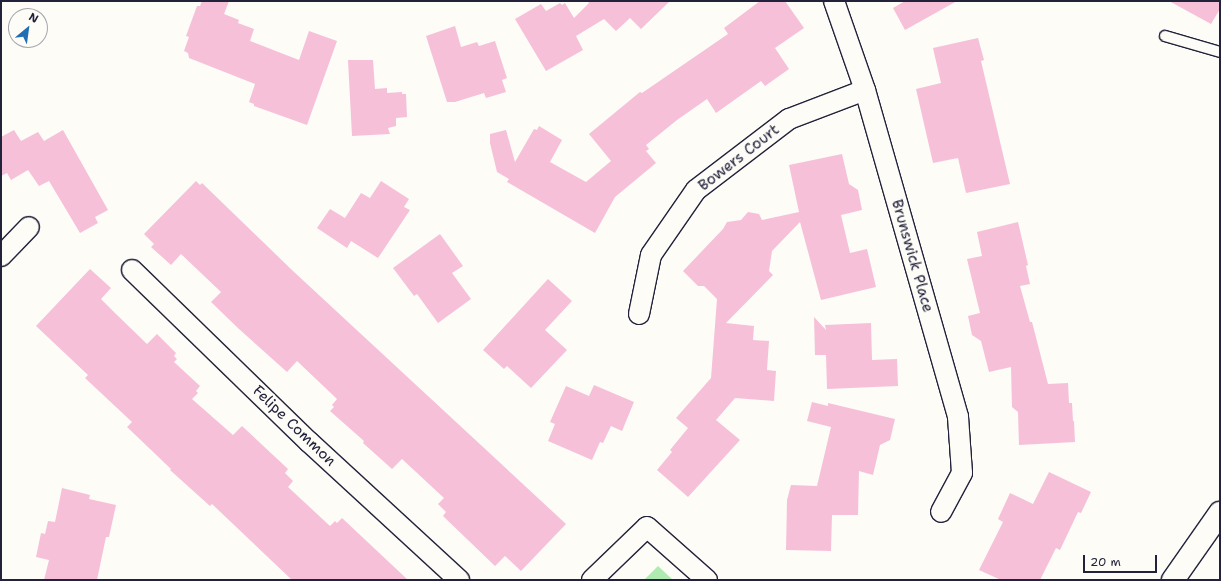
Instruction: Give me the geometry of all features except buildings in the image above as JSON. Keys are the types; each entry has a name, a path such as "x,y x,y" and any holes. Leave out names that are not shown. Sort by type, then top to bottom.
{"main road":[{"path":"1173,580 1220,514"}],"street":[{"name":"Brunswick Place","path":"834,1 865,90 958,417 962,473 941,512"},
{"name":"Bowers Court","path":"639,314 651,255 696,190 789,119 865,90"},
{"path":"1,256 29,227"},
{"name":"Felipe Common","path":"132,270 309,442 459,580"},
{"path":"592,580 647,527 707,580"}],"lane":[{"path":"1165,36 1220,52"}],"green space":[{"path":"658,566 673,580 644,580"}]}
